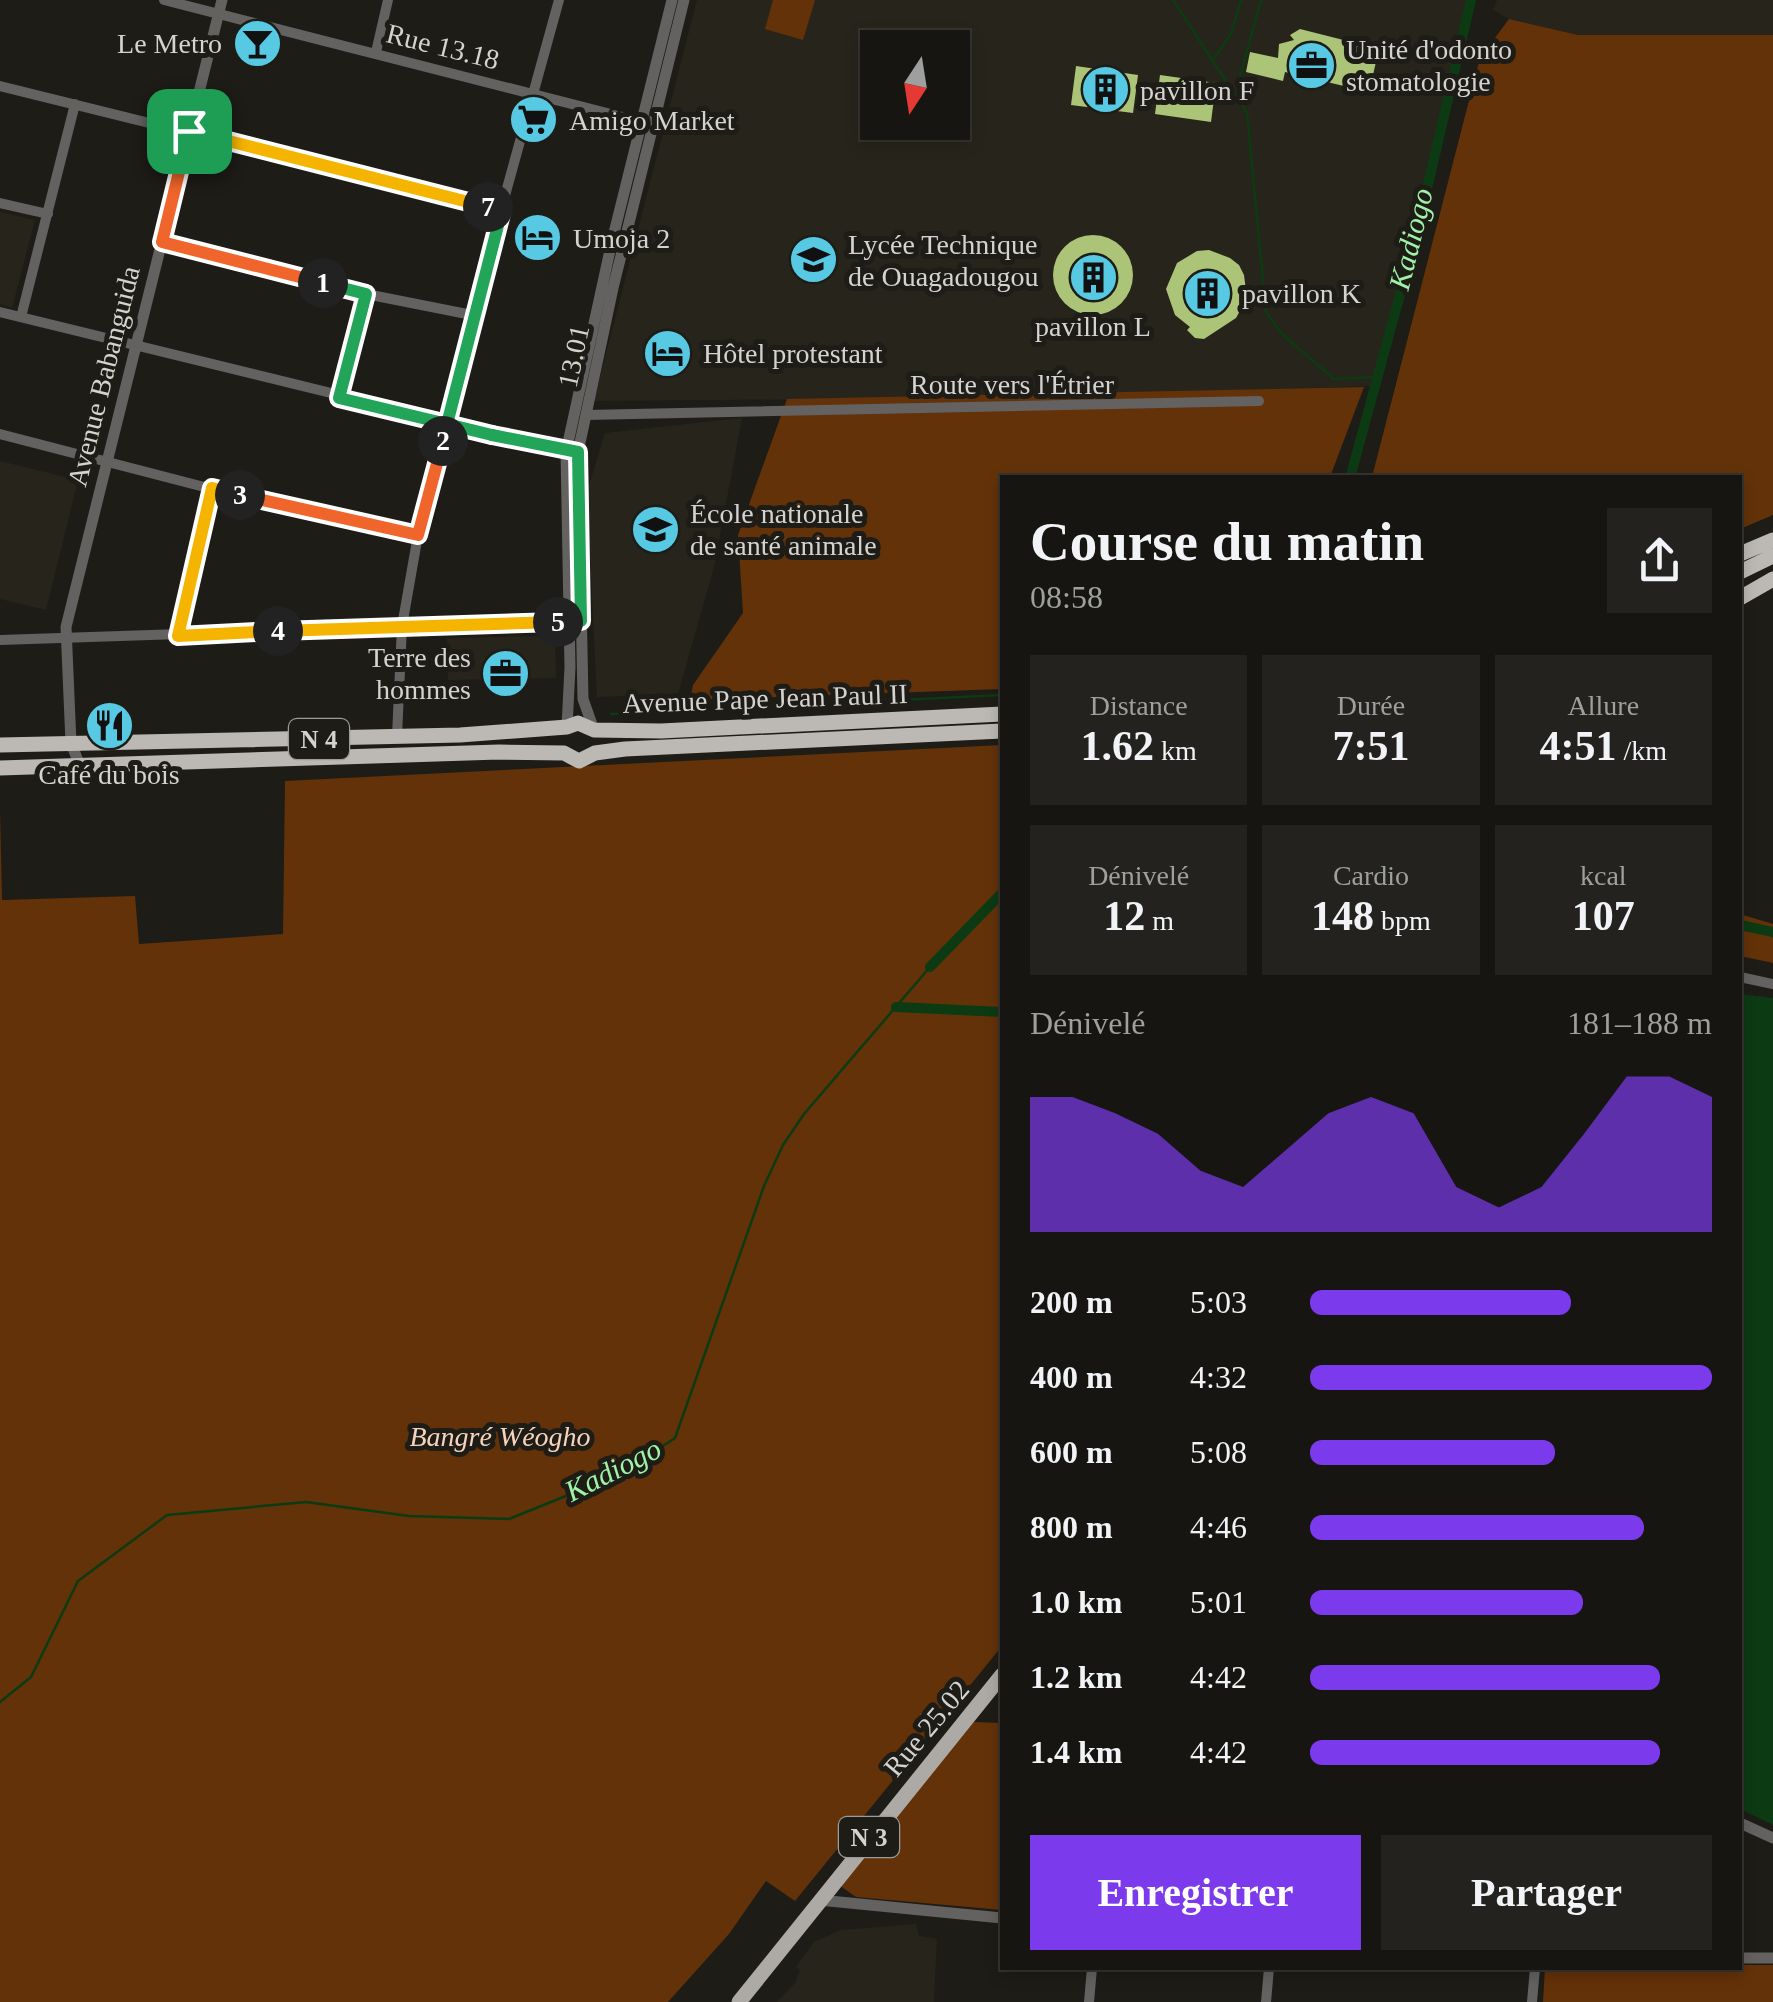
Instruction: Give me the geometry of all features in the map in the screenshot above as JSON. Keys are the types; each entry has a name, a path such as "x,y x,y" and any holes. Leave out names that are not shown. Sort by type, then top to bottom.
{"highway":[{"path":"1742,553 1773,540"},
{"path":"1742,571 1773,556"},
{"path":"1742,583 1773,568"},
{"path":"1742,597 1773,580"},
{"path":"1742,609 1773,591"},
{"name":"Avenue Pape Jean Paul II","path":"0,745 397,736 584,724 594,730 662,731 1000,711"},
{"path":"564,753 560,740 567,727"},
{"name":"Avenue Pape Jean Paul II","path":"594,730 598,741 595,752"},
{"name":"Avenue Pape Jean Paul II","path":"0,768 499,752 564,753 580,761 595,752 1000,732"}],"main road":[{"name":"Rue 25.02","path":"739,2002 1000,1677"}],"street":[{"name":"Rue 13.18","path":"164,0 221,7 647,123"},
{"path":"376,52 388,0"},
{"path":"397,736 402,626 418,535 472,314 559,0"},
{"name":"13.01","path":"572,452 586,415 672,0"},
{"name":"13.01","path":"594,730 582,699 575,621 572,452 647,123 684,0"},
{"name":"Avenue Babanguida","path":"80,766 71,743 64,638 221,7"},
{"path":"0,86 502,210"},
{"path":"21,318 76,104"},
{"path":"0,203 48,214"},
{"path":"162,242 366,294 472,314"},
{"path":"339,398 366,294"},
{"path":"0,312 572,452"},
{"name":"Route vers l'Étrier","path":"586,415 1259,401"},
{"path":"0,434 418,535"},
{"path":"178,636 212,488"},
{"path":"0,640 575,621"},
{"name":"13.01","path":"567,727 575,621"},
{"path":"1742,977 1773,984"},
{"path":"1742,1824 1773,1838"},
{"path":"819,1900 1000,1918"},
{"path":"1742,1958 1773,1958"},
{"path":"1089,2002 1092,1970"},
{"path":"1266,2002 1269,1970"},
{"path":"1532,2002 1535,1970"}],"shaded area":[{"path":"697,0 1471,0 1409,263 1373,386 962,398 594,401"},
{"path":"1497,0 1773,0 1773,35 1578,35 1509,19 1493,10"},
{"path":"0,212 35,220 12,308 0,304"},
{"name":"École nationale de santé animale","path":"742,418 714,567 678,694 597,697 587,492 605,433"},
{"path":"0,461 78,480 46,610 0,599"},
{"path":"555,636 556,678 448,680 447,638"},
{"path":"1742,994 1773,998 1773,1825 1742,1810"},
{"path":"916,1924 919,1936 937,1939 934,2002 777,2002 795,1983 800,1970 796,1967 814,1942 841,1930"}],"green space":[{"path":"773,0 815,0 803,40 765,29"},
{"path":"1509,19 1578,35 1773,35 1773,515 1742,528 1742,475 1373,475 1480,58"},
{"path":"1364,387 1331,475 1000,475 1000,689 690,700 693,685 743,613 738,535 787,399"},
{"name":"Bangré Wéogho","path":"1000,745 1000,1648 795,1901 766,1881 729,1934 668,2002 0,2002 0,810 2,900 135,896 139,944 283,934 285,781"},
{"path":"1742,915 1773,924 1773,963 1742,956"},
{"path":"974,1722 1000,1723 1000,1910 856,1897 839,1885"},
{"path":"1742,1965 1773,1965 1773,2002 1543,2002 1545,1970 1742,1970"}],"building":[{"name":"Unité d'odonto stomatologie","path":"1300,29 1379,49 1369,92 1285,72 1283,81 1246,72 1250,52 1278,58 1279,44 1294,40 1290,35"},
{"name":"pavillon F","path":"1076,66 1138,75 1133,113 1071,105"},
{"path":"1160,75 1216,83 1211,122 1155,114"},
{"name":"pavillon L","path":"1093,235 1108,238 1121,247 1130,260 1130,290 1121,303 1108,312 1093,315 1078,312 1065,303 1056,290 1053,275 1056,260 1065,247 1078,238"},
{"name":"pavillon K","path":"1209,250 1239,265 1247,298 1236,318 1204,339 1195,338 1187,330 1190,327 1175,315 1166,289 1177,263 1197,251"}],"waterway":[{"path":"1173,0 1247,113 1266,312 1282,334 1334,379 1376,377"},
{"path":"1212,61 1231,34 1241,0"},
{"path":"1239,80 1261,0"},
{"name":"Kadiogo","path":"1351,475 1416,236 1471,0"},
{"path":"611,714 1000,695"},
{"name":"Kadiogo","path":"930,967 1000,895"},
{"path":"1742,925 1773,932"},
{"name":"Kadiogo","path":"0,1702 31,1677 78,1581 167,1515 306,1502 409,1516 509,1519 620,1474 675,1438 764,1186 783,1145 804,1114 930,967"},
{"path":"896,1007 1000,1012"}],"place":[{"name":"Le Metro","path":"257,43"},
{"name":"Unité d'odonto stomatologie","path":"1311,65"},
{"name":"pavillon F","path":"1105,90"},
{"name":"Amigo Market","path":"534,120"},
{"name":"Umoja 2","path":"538,238"},
{"name":"Lycée Technique de Ouagadougou","path":"813,260"},
{"name":"pavillon L","path":"1093,278"},
{"name":"pavillon K","path":"1207,293"},
{"name":"Hôtel protestant","path":"668,353"},
{"name":"École nationale de santé animale","path":"655,529"},
{"name":"Terre des hommes","path":"506,673"},
{"name":"Café du bois","path":"109,726"}],"route":[{"path":"189,131 162,242 366,294 339,398 447,424 418,535 212,488 178,636 581,621 578,452 447,424 472,314 502,210 189,131"}]}
